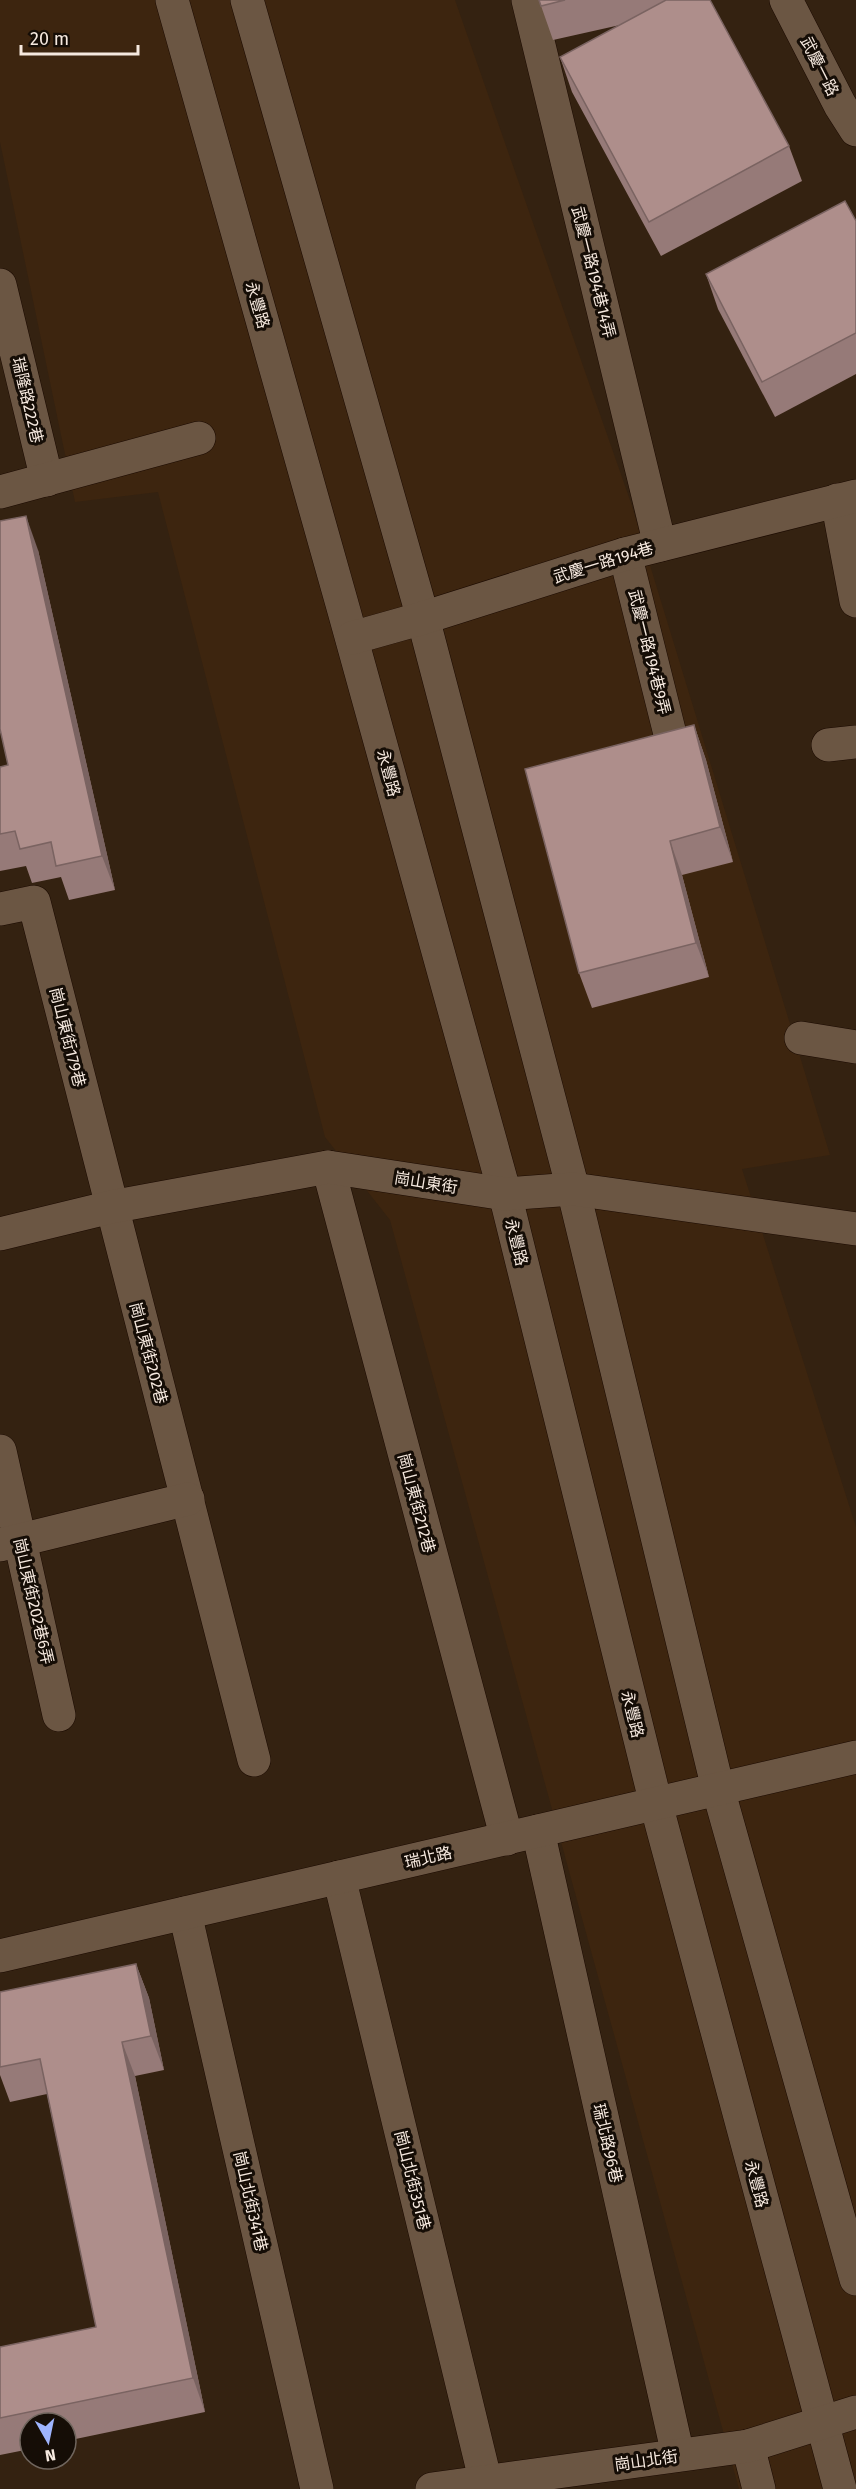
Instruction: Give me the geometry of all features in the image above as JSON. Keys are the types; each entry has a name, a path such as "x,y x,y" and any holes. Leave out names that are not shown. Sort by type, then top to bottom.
{"street":[{"name":"永豐路","path":"172,0 352,638 505,1194 656,1804 840,2489"},
{"path":"247,0 423,618 573,1189 718,1789 856,2279"},
{"name":"武慶一路194巷14弄","path":"528,0 660,545"},
{"name":"武慶一路","path":"786,0 840,105 856,130"},
{"name":"瑞隆路222巷","path":"0,285 47,480"},
{"path":"0,492 200,438"},
{"name":"武慶一路194巷","path":"352,638 625,554 847,498"},
{"path":"847,498 856,601"},
{"name":"武慶一路194巷9弄","path":"625,554 674,750"},
{"name":"崗山東街179巷","path":"0,909 34,902 111,1207"},
{"path":"801,1038 856,1047"},
{"name":"崗山東街","path":"0,1234 111,1207 328,1167 505,1194 573,1189 856,1229"},
{"name":"崗山東街212巷","path":"328,1167 522,1835"},
{"name":"崗山東街202巷","path":"111,1207 254,1760"},
{"name":"崗山東街202巷6弄","path":"0,1451 10,1543 59,1715"},
{"path":"10,1543 188,1499"},
{"name":"瑞北路","path":"0,1956 856,1757"},
{"name":"瑞北路96巷","path":"522,1835 678,2455"},
{"name":"崗山北街351巷","path":"339,1877 486,2482"},
{"name":"崗山北街341巷","path":"185,1913 317,2489"},
{"name":"崗山北街","path":"432,2489 486,2482 604,2478 678,2455 748,2446 821,2421 856,2412"},
{"path":"748,2446 759,2489"}],"shaded area":[{"path":"0,0 455,0 631,503 830,1155 742,1169 856,1527 856,2489 739,2489 390,1220 325,1137 158,492 75,502 0,142"}],"building":[{"path":"539,0 565,0 541,6"},
{"path":"666,0 710,0 789,146 649,222 560,57"},
{"path":"845,201 856,221 856,333 762,382 706,274"},
{"path":"26,516 102,856 56,866 51,842 20,849 15,831 0,834 0,767 8,765 0,729 0,521"},
{"path":"694,725 720,827 670,841 696,943 579,973 525,769"},
{"path":"136,1964 151,2036 122,2042 193,2378 34,2411 18,2411 18,2414 0,2418 0,2347 96,2327 40,2059 0,2067 0,1992"}]}
